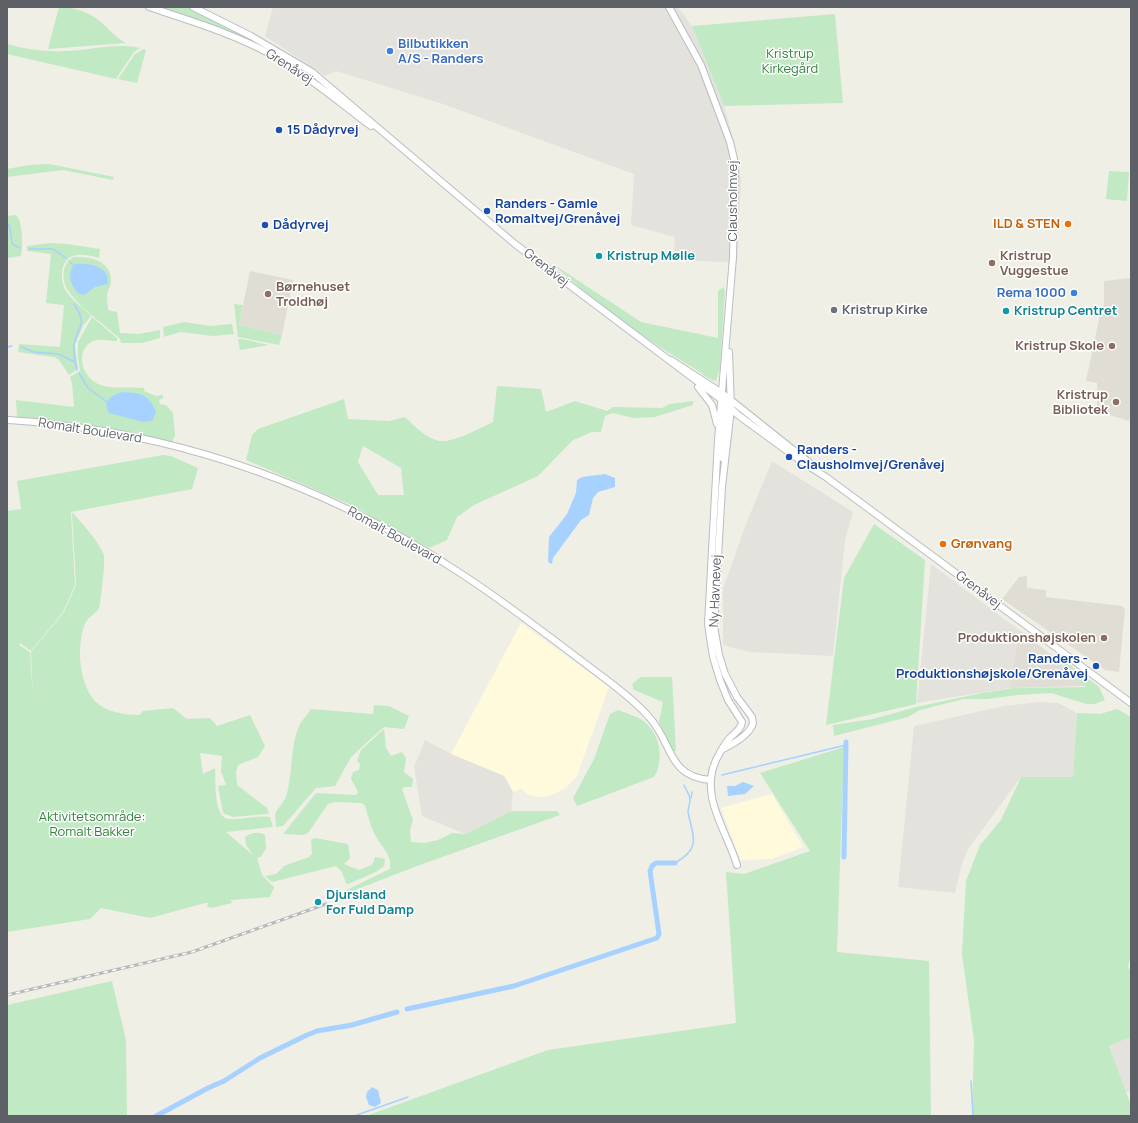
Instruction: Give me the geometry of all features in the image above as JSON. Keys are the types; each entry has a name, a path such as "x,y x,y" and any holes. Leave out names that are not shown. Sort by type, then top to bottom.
{"street":[{"name":"Grenåvej","path":"148,7 222,32 274,56 314,83 413,157"},
{"name":"Grenåvej","path":"193,7 251,36 312,72 515,244 723,402 730,409 805,464 826,477 1131,703"},
{"name":"Clausholmvej","path":"669,7 701,65 730,142 734,160 735,204 722,393 723,402"},
{"name":"Clausholmvej","path":"727,336 730,366 730,409"},
{"name":"Grenåvej","path":"646,344 722,393 806,459 826,477"},
{"path":"674,366 708,398 716,419 718,434"},
{"path":"723,402 722,460 724,474"},
{"name":"Ny Havnevej","path":"723,402 718,434 708,624 713,658 720,680 728,700 742,722 739,730 727,740 714,766 711,780 715,812 725,832 737,865"},
{"name":"Ny Havnevej","path":"723,749 733,744 749,732 753,723 752,717 737,697 725,674 714,626 718,530 730,409"},
{"name":"Romalt Boulevard","path":"7,420 112,432 155,441 220,459 295,487 379,526 471,580 603,677 650,717 659,729 673,760 679,768 696,778 711,780"}],"shaded area":[{"path":"273,7 678,7 692,26 724,106 735,145 741,178 737,263 683,260 675,255 674,237 631,225 634,174 440,103 336,71 325,76 265,36"},
{"name":"Børnehuset Troldhøj","path":"250,271 293,280 282,335 239,325"},
{"name":"Kristrup Skole","path":"1131,278 1131,410 1129,421 1097,411 1097,383 1086,381 1101,310 1104,304 1104,281"},
{"path":"772,461 853,512 845,540 833,656 749,652 723,645 723,589 746,524"},
{"path":"931,564 1019,630 1010,688 917,703"},
{"path":"1027,576 1027,588 1046,590 1046,597 1122,606 1125,609 1119,672 1105,670 1002,599 1019,577"},
{"path":"521,623 609,687 577,776 567,787 552,795 541,797 528,795 521,789 513,792 504,776 451,754"},
{"path":"1019,630 1061,662 1063,668 1085,686 1010,688"},
{"path":"1039,702 1058,703 1077,713 1073,777 1021,777 968,849 961,867 955,893 898,887 914,726 1004,706"},
{"path":"425,740 451,754 504,776 513,792 511,811 465,834 422,816 414,767"},
{"path":"772,794 803,847 772,859 740,860 721,808"},
{"path":"1131,1037 1131,1092 1126,1092 1109,1046"}],"green space":[{"path":"59,7 74,9 89,14 126,43 48,49"},
{"path":"160,7 186,7 240,34 239,36"},
{"name":"Kristrup Kirkegård","path":"835,14 843,103 724,106 692,26"},
{"path":"7,44 28,49 49,51 73,51 111,46 130,46 140,48 134,52 116,79 7,54"},
{"path":"144,49 146,50 137,83 118,79 135,54"},
{"path":"49,164 114,177 113,180 63,170 7,177 7,169 29,165"},
{"path":"1109,171 1129,172 1127,201 1106,199"},
{"path":"16,215 21,228 21,256 7,258 7,216"},
{"path":"50,243 100,249 99,258 77,255 67,260 62,269 62,281 66,291 71,298 91,316 83,326 75,345 78,369 69,375 59,360 54,357 18,352 19,344 60,347 64,305 46,303 51,254 27,251 27,246"},
{"path":"74,257 99,261 108,269 111,285 107,295 108,310 117,312 120,333 139,334 160,330 160,338 142,343 121,343 120,339 80,305 66,288 64,278 67,263"},
{"path":"553,264 641,322 718,338 718,291 723,287 725,291 720,368 716,381 706,377 638,332 568,278"},
{"path":"234,304 243,305 239,325 282,335 279,345 238,337"},
{"path":"92,317 117,338 117,341 95,340 87,345 82,357 84,370 92,380 103,386 144,388 144,391 156,396 163,395 163,398 159,400 160,404 166,405 173,413 175,435 172,443 17,417 16,400 74,407 70,377 80,371 78,342"},
{"path":"184,322 210,326 232,324 234,334 213,336 180,332 164,337 163,327"},
{"path":"238,339 242,339 269,345 240,350"},
{"path":"497,386 541,389 546,412 575,401 607,411 613,407 662,408 670,404 693,401 693,405 655,417 634,418 612,413 605,416 601,432 592,432 573,440 538,476 474,505 457,517 447,540 429,548 349,504 246,460 252,435 258,429 344,399 348,419 389,421 405,417 426,435 441,441 447,441 460,437 493,422","holes":["363,446 401,468 404,495 378,495 358,462"]},
{"name":"Aktivitetsområde: Romalt Bakker","path":"163,455 171,456 198,468 192,489 71,512 75,585 63,612 31,651 20,643 19,645 30,652 33,697 31,652 64,612 76,585 72,512 95,540 104,556 103,582 99,608 86,622 82,633 80,653 81,664 86,686 90,695 96,702 110,711 139,715 143,711 173,708 187,719 210,718 217,726 250,715 265,746 258,757 238,765 236,772 237,785 267,808 269,813 233,817 223,813 218,786 226,785 221,771 222,756 200,753 203,774 215,768 216,798 220,812 224,817 234,819 270,817 273,827 226,832 253,855 246,845 245,837 249,834 255,833 265,835 266,848 261,857 257,858 262,875 274,887 270,897 231,900 232,903 212,908 207,907 208,903 205,903 150,918 101,908 90,919 7,932 7,511 21,509 17,481"},
{"path":"874,524 925,560 916,704 826,725 844,578"},
{"path":"1066,662 1099,687 1105,700 1095,704 1086,704 1051,693 987,699 964,699 920,710 908,717 834,736 833,725 873,719 916,707 982,693 1014,688 1086,687 1063,668 1063,663"},
{"path":"641,677 672,677 676,751 672,751 659,722 663,702 634,690 632,684"},
{"path":"374,705 389,706 409,716 404,729 384,727 351,757 335,786 316,788 283,826 276,827 275,814 285,799 287,793 297,732 300,724 311,709 373,714"},
{"path":"1117,709 1131,717 1131,955 1128,966 1131,974 1131,1037 1109,1046 1131,1105 1131,1116 972,1116 974,1040 962,954 966,881 980,845 1001,820 1021,777 1073,777 1077,713 1100,714"},
{"path":"618,710 633,715 646,723 655,735 658,742 660,757 657,771 654,777 577,806 573,798 594,759 610,714"},
{"path":"384,729 386,748 391,756 402,752 406,758 404,772 413,779 412,787 404,787 402,789 413,820 410,830 411,842 424,843 438,840 452,833 465,834 511,811 557,811 560,815 417,866 332,899 334,896 390,869 389,858 376,838 365,806 362,803 335,802 328,804 308,833 303,835 283,834 316,793 356,795 358,792 351,779 353,772 359,770 360,764 357,761 361,750"},
{"path":"844,747 837,952 929,961 931,1116 366,1116 548,1050 736,1023 726,872 744,874 810,851 760,773"},
{"path":"315,838 348,844 350,858 344,864 359,870 372,865 375,857 385,859 384,866 376,872 348,884 346,883 342,872 336,866 272,882 265,876 276,874 284,866 309,857 312,854 311,840"},
{"path":"112,981 126,1040 127,1116 7,1116 7,1005"}],"water":[{"path":"75,264 89,264 98,267 107,275 108,284 95,287 84,295 80,294 74,288 70,276 72,268"},
{"path":"123,392 140,394 150,401 156,412 152,421 143,422 109,413 106,405 109,399 115,394"},
{"path":"605,474 615,478 615,487 598,492 593,498 589,515 581,520 553,558 552,564 548,562 549,537 567,514 576,493 577,480 582,477"},
{"path":"743,782 754,786 745,794 728,796 727,786 735,786"},
{"path":"372,1087 378,1090 381,1103 375,1107 369,1105 366,1097 367,1092"}],"waterway":[{"path":"7,222 10,228 12,244 20,248"},
{"path":"29,249 53,249 66,258"},
{"path":"69,261 74,266"},
{"path":"74,304 81,317 81,325 75,338 74,345 77,370"},
{"path":"7,347 12,346"},
{"path":"21,347 34,352 58,354 75,362"},
{"path":"79,373 88,388 107,402"},
{"path":"844,857 846,742"},
{"path":"722,775 846,745"},
{"path":"675,863 689,852 694,841 688,812 690,798 684,785"},
{"path":"691,798 692,792"},
{"path":"407,1009 514,986 657,938 659,934 650,871 652,866 656,863 675,863"},
{"path":"156,1116 224,1081 260,1058 307,1035 317,1031 352,1025 397,1012"},
{"path":"971,1081 973,1116"},
{"path":"354,1116 408,1097"}],"railway":[{"path":"7,995 192,952 326,904"}],"place":[{"name":"Bilbutikken A/S - Randers","path":"390,51"},
{"name":"15 Dådyrvej","path":"279,130"},
{"name":"Randers - Gamle Romaltvej/Grenåvej","path":"487,211"},
{"name":"ILD & STEN","path":"1068,224"},
{"name":"Dådyrvej","path":"265,225"},
{"name":"Kristrup Mølle","path":"599,256"},
{"name":"Kristrup Vuggestue","path":"992,263"},
{"name":"Rema 1000","path":"1074,293"},
{"name":"Børnehuset Troldhøj","path":"268,294"},
{"name":"Kristrup Kirke","path":"834,310"},
{"name":"Kristrup Centret","path":"1006,311"},
{"name":"Kristrup Skole","path":"1112,346"},
{"name":"Kristrup Bibliotek","path":"1116,402"},
{"name":"Randers - Clausholmvej/Grenåvej","path":"789,457"},
{"name":"Grønvang","path":"943,544"},
{"name":"Produktionshøjskolen","path":"1104,638"},
{"name":"Randers - Produktionshøjskole/Grenåvej","path":"1096,666"},
{"name":"Djursland For Fuld Damp","path":"318,902"}]}
